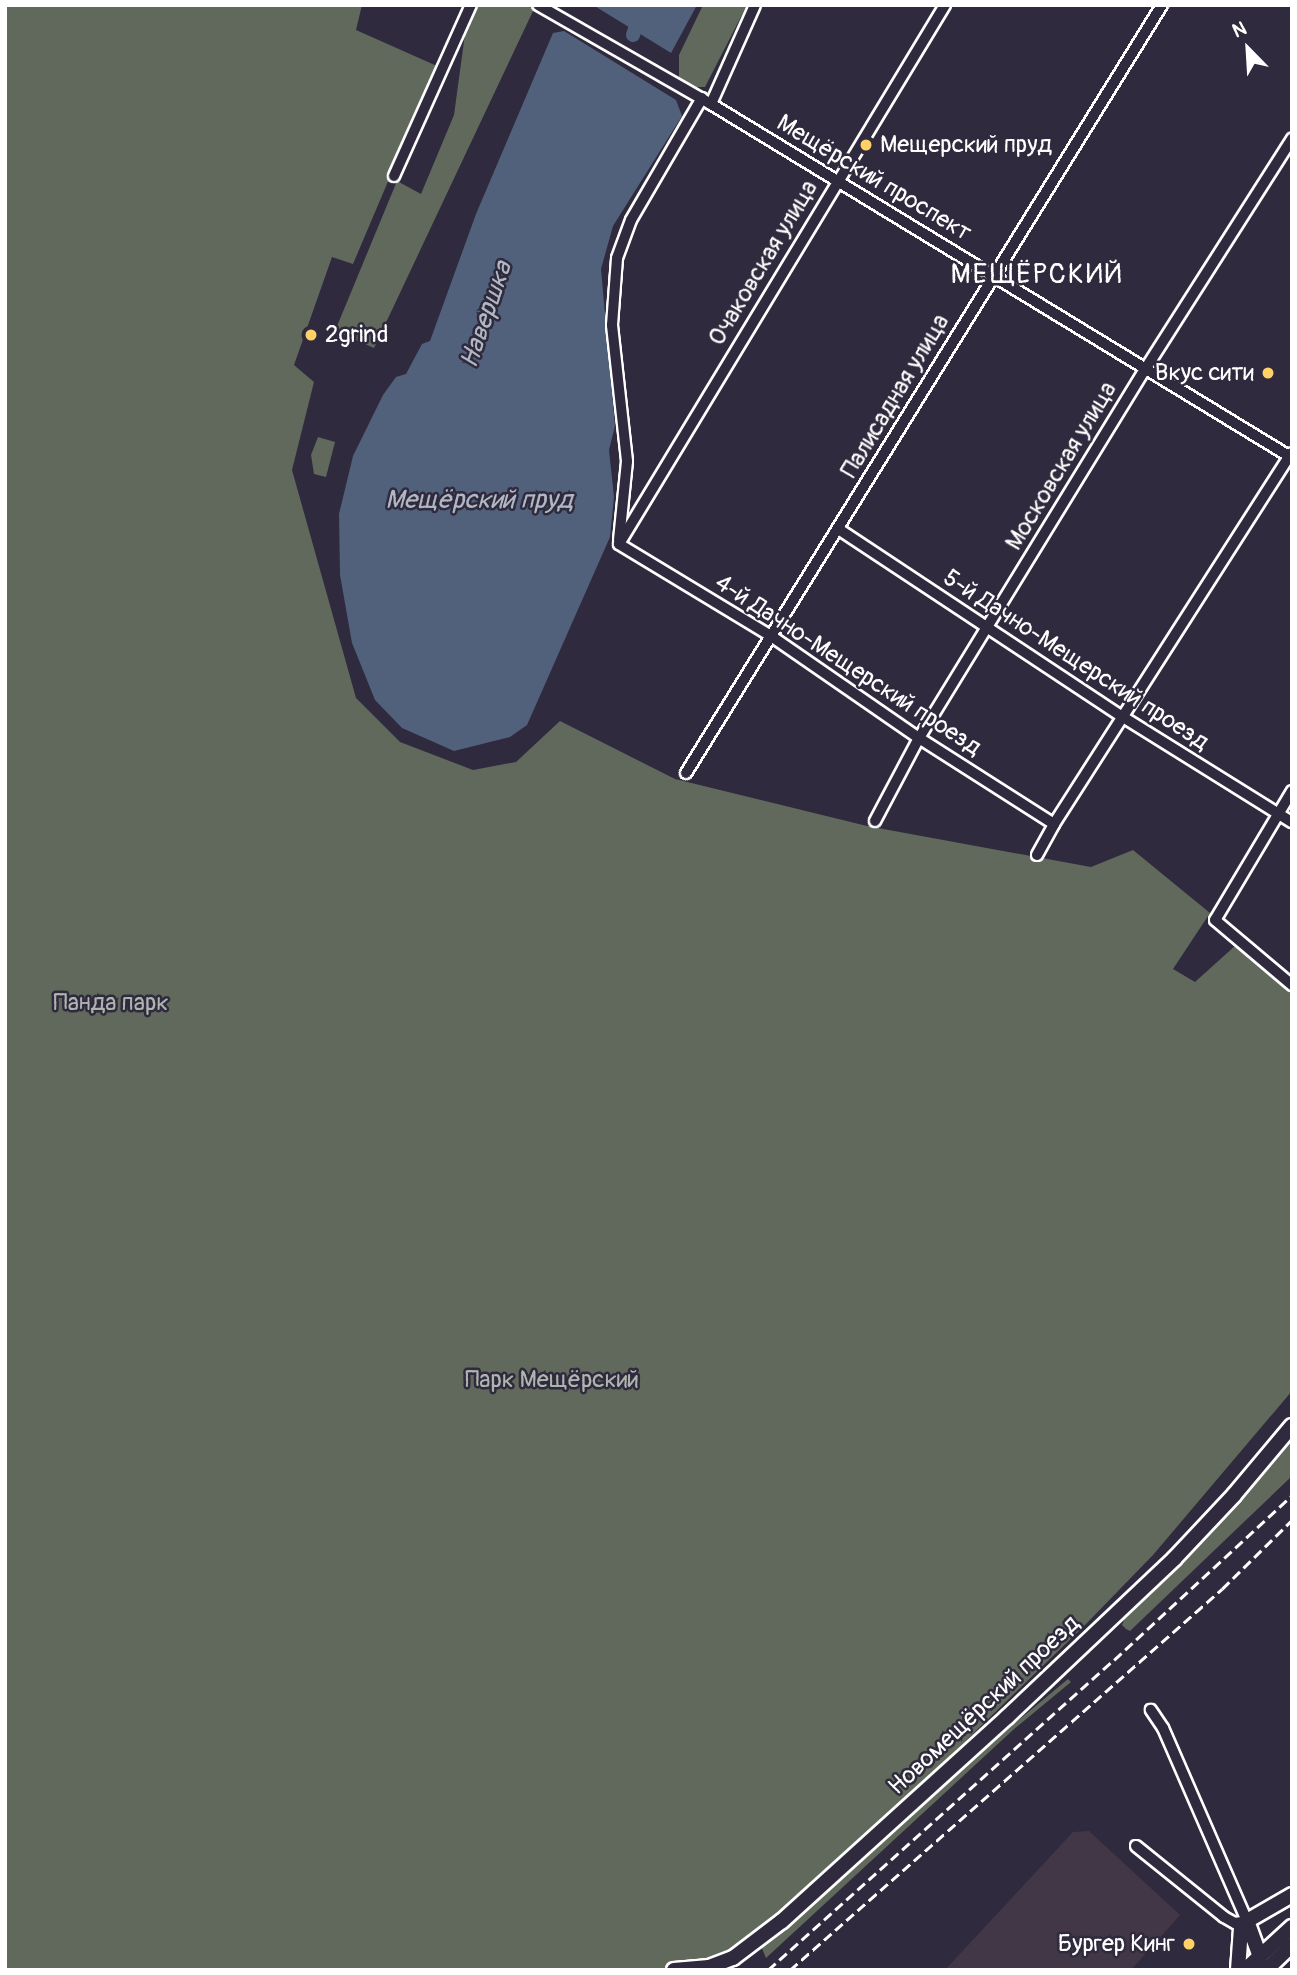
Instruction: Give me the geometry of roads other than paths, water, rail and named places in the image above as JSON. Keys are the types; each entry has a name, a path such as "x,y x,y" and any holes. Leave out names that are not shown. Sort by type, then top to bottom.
{"street":[{"path":"394,176 471,5"},
{"name":"Мещёрский проспект","path":"538,5 706,101 1291,455"},
{"path":"619,544 627,461 612,325 617,258 631,220 706,101 755,5"},
{"name":"Очаковская улица","path":"619,544 945,5"},
{"name":"Палисадная улица","path":"686,773 1162,5"},
{"name":"Московская улица","path":"875,821 919,738 1146,368 1292,139"},
{"path":"1037,855 1054,824 1291,455"},
{"name":"5-й Дачно-Мещерский проезд","path":"839,530 986,629 1292,822"},
{"name":"4-й Дачно-Мещерский проезд","path":"619,544 771,636 919,738 1054,824"},
{"path":"1292,791 1215,920 1292,985"},
{"name":"Новомещёрский проезд","path":"674,1970 709,1967 733,1958 782,1921 1007,1717 1174,1559 1243,1485 1292,1426"},
{"path":"1151,1710 1163,1728 1247,1921 1258,1963"},
{"path":"1136,1846 1235,1923 1247,1921 1292,1895"},
{"path":"1240,1905 1248,1909 1276,1904"},
{"path":"1238,1970 1239,1934 1247,1921"},
{"path":"1245,1970 1258,1963 1292,1927"},
{"path":"1266,1970 1292,1945"}],"water":[{"path":"593,5 697,5 671,53"},
{"name":"Мещёрский пруд","path":"564,31 676,100 682,116 613,226 601,269 615,426 609,450 614,497 610,537 527,725 510,737 454,751 402,728 375,700 352,643 340,575 339,514 353,456 383,395 396,377 406,374 422,344 430,341 476,214 553,33"}],"waterway":[{"name":"Навершка","path":"633,35 643,5"}],"railway":[{"path":"768,1970 1114,1660 1292,1495"},
{"path":"790,1970 1222,1589 1292,1520"}],"place":[{"name":"Мещерский пруд","path":"866,145"},
{"name":"2grind","path":"311,335"},
{"name":"Вкус сити","path":"1268,373"},
{"name":"Бургер Кинг","path":"1189,1944"}],"district":[{"name":"МЕЩЁРСКИЙ","path":"1037,275"}],"park label":[{"name":"Панда парк","path":"111,1003"},
{"name":"Парк Мещёрский","path":"552,1380"}]}
